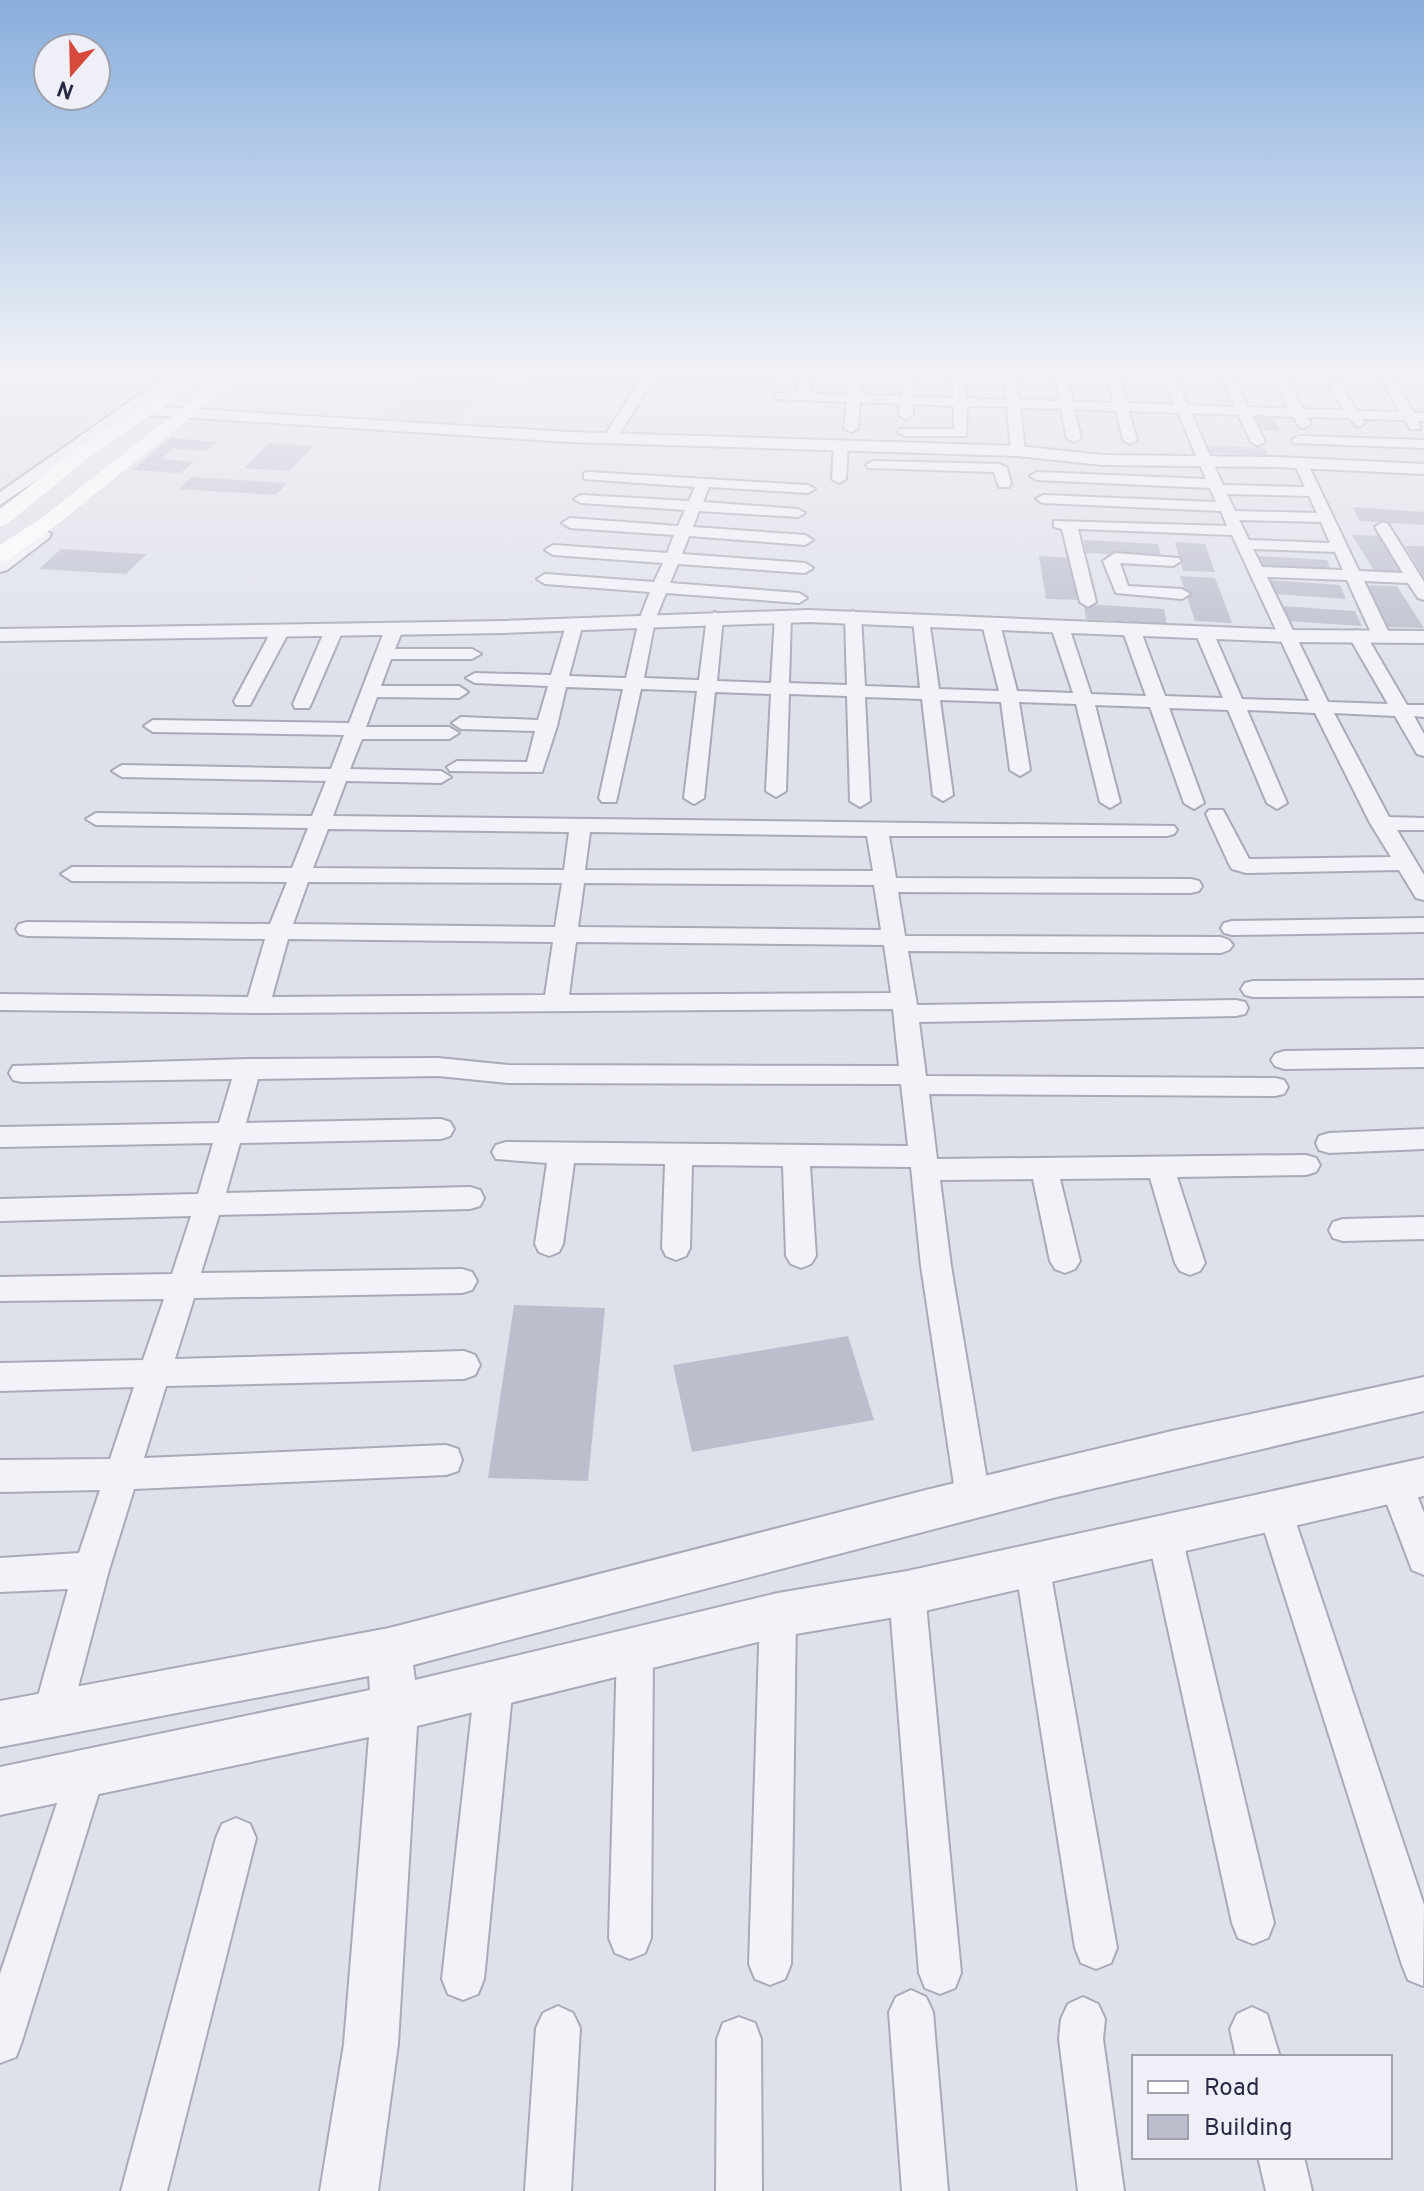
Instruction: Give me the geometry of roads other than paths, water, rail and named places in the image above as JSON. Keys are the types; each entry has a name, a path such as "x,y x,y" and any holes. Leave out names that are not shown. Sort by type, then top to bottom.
{"main road":[{"path":"4,509 48,474"},
{"path":"0,555 110,474"}],"street":[{"path":"0,566 114,474"},
{"path":"839,474 839,479"},
{"path":"924,474 924,482"},
{"path":"1003,474 1004,484"},
{"path":"1210,474 1319,708 1380,823 1416,877"},
{"path":"1306,474 1381,635"},
{"path":"589,476 808,489"},
{"path":"1037,476 1315,492"},
{"path":"609,798 647,620 704,482"},
{"path":"581,499 798,513"},
{"path":"1043,499 1234,524 1341,548"},
{"path":"1088,602 1064,524 1166,528 1327,518"},
{"path":"570,523 805,540"},
{"path":"1383,527 1424,595"},
{"path":"1166,528 1190,616 1236,705 1277,803"},
{"path":"553,550 805,568"},
{"path":"1173,561 1115,558 1111,561 1122,590 1190,616 1287,636 1424,637"},
{"path":"1256,572 1414,578"},
{"path":"545,579 799,598"},
{"path":"0,635 394,629 783,616 853,616 1131,629 1190,616"},
{"path":"776,791 783,616"},
{"path":"853,616 860,801"},
{"path":"694,798 715,617"},
{"path":"921,620 943,795"},
{"path":"122,771 338,775 533,770 561,681 574,623"},
{"path":"991,624 1009,696 1020,770"},
{"path":"1060,627 1084,699 1110,802"},
{"path":"258,1005 278,933 394,629"},
{"path":"1131,629 1194,803"},
{"path":"243,701 281,630"},
{"path":"302,704 334,630"},
{"path":"1357,635 1424,750"},
{"path":"384,654 472,654"},
{"path":"475,678 1424,711"},
{"path":"370,691 459,692"},
{"path":"153,726 355,731 548,726"},
{"path":"1216,814 1240,864 1246,866 1416,877"},
{"path":"96,819 877,830 1167,830"},
{"path":"1380,823 1424,824"},
{"path":"556,1002 568,934 581,824"},
{"path":"877,830 905,1008 936,1266 973,1498"},
{"path":"72,874 575,875 1191,886"},
{"path":"27,929 894,940 1226,936 1424,925"},
{"path":"1253,989 1424,988"},
{"path":"0,1002 258,1005 556,1002 905,1008 1236,1008"},
{"path":"1284,1060 1424,1058"},
{"path":"22,1073 438,1067 508,1074 1275,1087"},
{"path":"52,1714 91,1570 184,1284 248,1068"},
{"path":"0,1137 230,1130 441,1129"},
{"path":"1329,1143 1424,1139"},
{"path":"506,1152 796,1156 1044,1168 1306,1165"},
{"path":"549,1244 562,1153"},
{"path":"676,1248 679,1154"},
{"path":"796,1156 801,1256"},
{"path":"1160,1167 1190,1263"},
{"path":"1044,1168 1065,1261"},
{"path":"0,1210 470,1198"},
{"path":"1343,1230 1424,1228"},
{"path":"0,1289 462,1281"},
{"path":"0,1377 464,1365"},
{"path":"0,1724 389,1650 973,1498 1245,1432 1424,1394"},
{"path":"0,1476 124,1474 446,1460"},
{"path":"0,1791 395,1708 778,1615 907,1593 1410,1480 1424,1558"},
{"path":"1275,1511 1423,1965"},
{"path":"1165,1537 1253,1923"},
{"path":"1032,1564 1096,1948"},
{"path":"0,1575 91,1570"},
{"path":"907,1593 940,1973"},
{"path":"770,1964 778,1615"},
{"path":"349,2191 371,2044 395,1708 389,1650"},
{"path":"630,1938 635,1650"},
{"path":"463,1979 494,1684"},
{"path":"0,2041 86,1773"},
{"path":"144,2191 236,1838"},
{"path":"911,2012 925,2191"},
{"path":"1083,2019 1081,2039 1101,2191"},
{"path":"548,2191 558,2028"},
{"path":"739,2039 739,2191"},
{"path":"1281,2159 1289,2191"}]}
